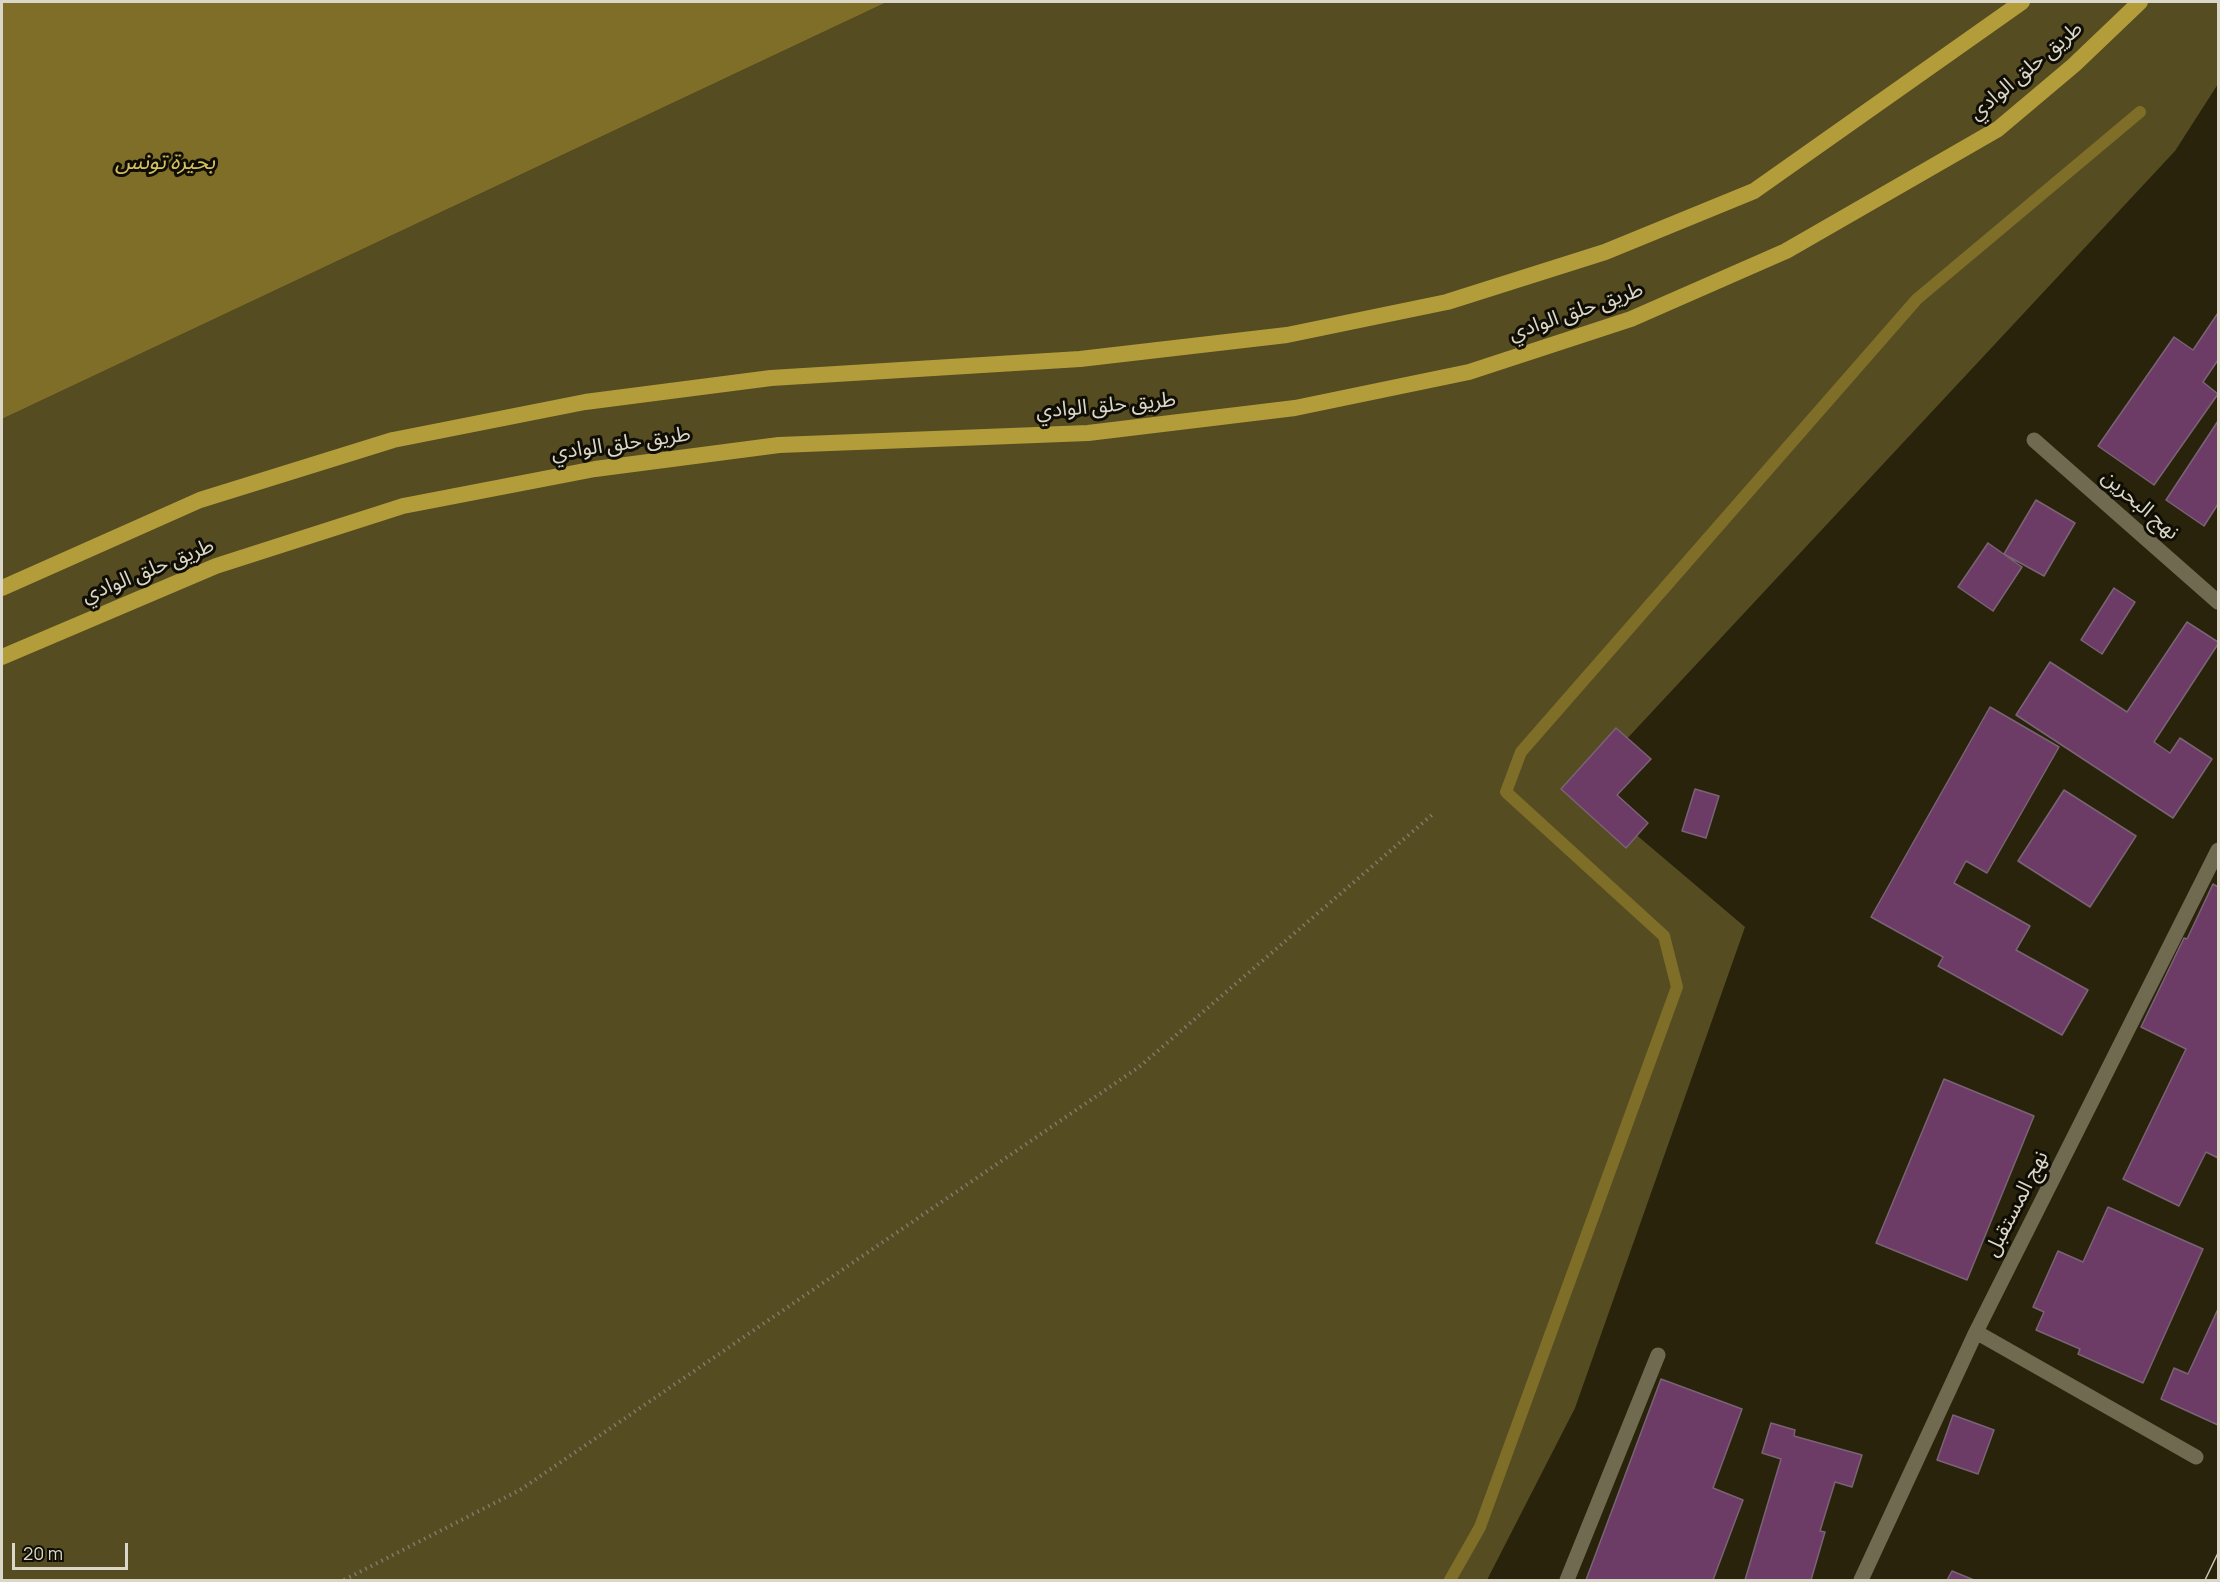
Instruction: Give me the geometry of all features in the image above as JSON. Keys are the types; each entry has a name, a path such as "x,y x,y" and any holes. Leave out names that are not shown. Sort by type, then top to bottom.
{"highway":[{"name":"طريق حلق الوادي","path":"2,588 200,500 393,440 597,400 771,378 1080,359 1287,335 1448,302 1605,252 1754,191 2022,2"},
{"name":"طريق حلق الوادي","path":"2,657 216,566 414,504 595,469 779,445 1088,433 1295,408 1469,372 1631,319 1786,250 1998,129 2074,65 2140,2"}],"street":[{"name":"نهج البحرين","path":"2034,440 2218,602"},
{"name":"نهج المستقبل","path":"1861,1581 1976,1332 2218,850"},
{"path":"1976,1332 2196,1457"},
{"path":"1567,1581 1658,1355"}],"path":[{"path":"344,1581 520,1490 1139,1067 1433,814"}],"shaded area":[{"path":"887,2 2218,2 2218,84 2175,151 1581,788 1745,927 1575,1408 1487,1580 2,1580 2,419"}],"water":[{"name":"بحيرة تونس","path":"2,2 887,2 2,419"}],"building":[{"path":"2218,313 2218,360 2203,382 2218,394 2154,485 2098,446 2174,337 2193,350"},
{"path":"2218,421 2218,504 2204,526 2166,500"},
{"path":"2036,500 2075,523 2044,576 2004,554"},
{"path":"1988,543 2022,567 1993,611 1958,587"},
{"path":"2114,588 2135,602 2102,654 2081,640"},
{"path":"2187,622 2218,644 2154,742 2170,753 2180,738 2212,759 2173,818 2016,715 2050,662 2127,712"},
{"path":"1990,707 2059,747 1987,873 1966,861 1954,883 2030,926 2016,950 2088,990 2062,1035 1938,966 1943,957 1871,917"},
{"path":"1616,728 1651,759 1617,795 1648,823 1626,848 1561,789"},
{"path":"1695,789 1719,796 1706,838 1682,831"},
{"path":"2064,790 2136,836 2090,907 2018,861"},
{"path":"2213,884 2218,887 2218,1158 2206,1152 2179,1206 2123,1179 2186,1049 2141,1027"},
{"path":"1944,1079 2034,1116 1967,1280 1876,1243"},
{"path":"2108,1207 2203,1249 2143,1383 2078,1354 2080,1349 2036,1330 2044,1312 2033,1307 2058,1251 2083,1262"},
{"path":"2218,1309 2218,1425 2161,1399 2174,1368 2188,1374"},
{"path":"1661,1379 1742,1409 1713,1488 1743,1500 1713,1580 1586,1580"},
{"path":"1953,1415 1994,1430 1978,1474 1937,1460"},
{"path":"1771,1423 1795,1430 1794,1436 1862,1455 1852,1487 1835,1482 1820,1531 1825,1532 1811,1580 1745,1580 1781,1459 1762,1453"},
{"path":"1952,1571 1974,1580 1947,1580"}],"waterway":[{"path":"1450,1580 1480,1527 1677,987 1664,936 1506,792 1521,752 1917,299 2140,112"}],"tram line":[{"path":"2205,1580 2218,1553"}]}
